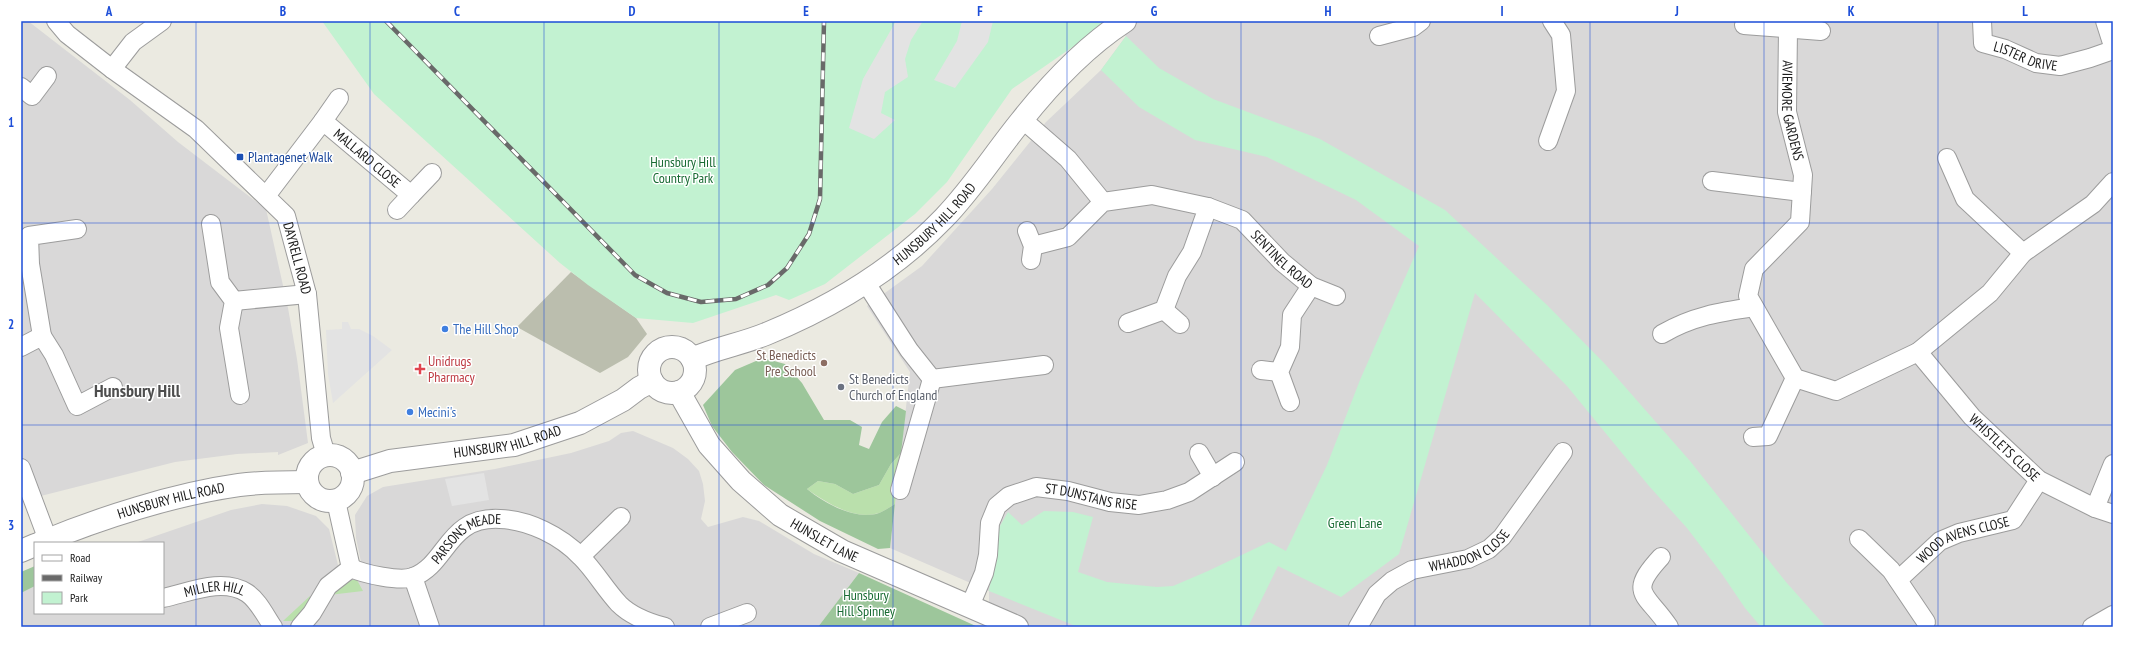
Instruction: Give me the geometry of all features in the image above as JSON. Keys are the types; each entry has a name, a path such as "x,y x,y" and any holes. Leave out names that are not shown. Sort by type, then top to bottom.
{"street":[{"name":"DAYRELL ROAD","path":"56,21 67,34 112,69 196,129 286,216 307,294 321,438 326,455"},
{"path":"112,69 133,42 162,21"},
{"name":"HUNSBURY HILL ROAD","path":"692,359 709,352 765,335 821,310 866,283 912,248 945,217 1022,119 1072,64 1101,37 1125,21"},
{"path":"1379,36 1413,27 1421,21"},
{"path":"1548,141 1566,91 1561,36 1552,21"},
{"name":"LISTER DRIVE","path":"1982,21 1983,43 2005,48 2036,63 2060,66 2113,50"},
{"path":"2105,21 2113,46"},
{"path":"1744,25 1821,31"},
{"name":"AVIEMORE GARDENS","path":"1788,29 1787,112 1803,175 1800,222 1754,269 1748,296 1795,378"},
{"path":"21,87 32,96 47,76"},
{"name":"MALLARD CLOSE","path":"266,196 339,98"},
{"path":"1022,119 1068,159 1103,202 1068,237 1030,246"},
{"name":"MALLARD CLOSE","path":"323,120 411,195"},
{"path":"1947,158 1965,199 2023,253"},
{"name":"MALLARD CLOSE","path":"397,210 432,172"},
{"path":"1712,181 1802,192"},
{"path":"1753,437 1768,436 1795,378 1836,391 1918,352 1990,293 2023,253 2093,204 2113,182"},
{"name":"SENTINEL ROAD","path":"1103,202 1152,195 1208,207 1242,220 1282,262 1311,286 1292,315 1290,346 1279,372"},
{"path":"1128,323 1164,310 1177,276 1192,252 1208,207"},
{"path":"211,224 220,282 234,302 229,328 240,395"},
{"path":"77,229 29,236 30,264 42,336 54,355 77,406 113,387"},
{"path":"866,283 909,350 932,379"},
{"path":"1311,286 1336,296"},
{"path":"234,302 307,294"},
{"path":"1662,334 1682,323 1707,314 1754,307"},
{"path":"1164,310 1180,324"},
{"path":"21,347 42,336"},
{"path":"675,348 682,350 692,359 695,367 693,379 686,388 679,392 663,392 652,381 649,367 655,354 661,350 675,348"},
{"name":"WHISTLETS CLOSE","path":"1918,352 1972,417 2039,480 2094,508 2113,514"},
{"path":"932,379 1044,365"},
{"path":"1261,370 1279,372 1290,402"},
{"path":"900,490 932,379"},
{"name":"HUNSBURY HILL ROAD","path":"352,473 390,461 514,445 580,423 623,400 639,388 652,381"},
{"name":"HUNSLET LANE","path":"679,392 709,445 741,481 780,515 842,551 1017,627"},
{"name":"WHADDON CLOSE","path":"1358,627 1377,594 1392,580 1412,570 1468,560 1489,549 1502,537 1563,452"},
{"path":"1199,453 1213,477"},
{"path":"326,455 341,458 347,464 352,473 350,489 346,495 336,501 328,502 317,497 309,488 307,482 310,466 318,458 326,455"},
{"name":"ST DUNSTANS RISE","path":"970,606 984,573 988,555 990,523 996,506 1009,496 1036,487 1068,491 1110,502 1139,505 1167,500 1189,492 1235,462"},
{"path":"2094,508 2113,464"},
{"path":"21,468 41,542"},
{"name":"WOOD AVENS CLOSE","path":"1898,580 1940,542 1959,533 2013,520 2039,480"},
{"name":"HUNSBURY HILL ROAD","path":"41,542 120,514 189,495 240,485 307,482"},
{"path":"336,501 351,568"},
{"path":"581,556 621,517"},
{"name":"PARSONS MEADE","path":"413,577 429,567 455,534 476,521 500,519 526,523 558,538 581,556 620,605 648,622 665,627"},
{"path":"1859,539 1898,580 1926,622"},
{"name":"HUNSBURY HILL ROAD","path":"21,551 34,545"},
{"path":"1661,557 1645,574 1642,587 1645,598 1660,613 1669,627"},
{"path":"351,568 378,576 413,577 430,627"},
{"path":"300,627 312,613 328,586 351,568"},
{"name":"MILLER HILL","path":"164,598 214,586 233,587 247,593 273,627"},
{"path":"710,627 746,613"},
{"path":"2092,627 2113,615"}],"shaded area":[{"name":"Hunsbury Hill","path":"21,21 28,21 130,100 178,142 266,209 288,308 297,359 308,443 278,455 278,452 237,454 175,462 21,501"},
{"path":"896,21 923,21 911,40 905,59 908,77 885,92 881,113 895,120 874,139 849,128 863,79"},
{"path":"962,21 993,21 988,42 955,88 934,80 957,41"},
{"path":"1111,21 2113,21 2113,627 989,627 989,591 890,548 910,372 867,306 922,266 992,189 1046,122 1101,70 1126,36"},
{"path":"571,272 636,318 647,334 628,357 600,373 517,327"},
{"path":"342,322 348,322 351,329 359,329 373,336 392,350 333,403 328,374 326,330 342,329"},
{"path":"633,431 673,448 688,459 699,471 703,484 705,501 701,519 708,527 743,517 759,521 814,554 859,573 818,627 21,627 21,593 34,586 34,614 164,614 164,542 138,542 231,510 262,504 287,506 316,516 329,529 339,569 361,562 356,538 355,515 367,496 383,487 495,469 571,453 609,441 621,433"},
{"path":"484,473 489,500 452,506 445,479"}],"green space":[{"name":"Hunsbury Hill Country Park","path":"322,21 1110,21 1012,89 947,182 915,214 825,284 789,300 776,295 693,323 636,318 588,285 560,263 374,94"},
{"name":"Green Lane","path":"1126,36 1159,68 1213,99 1320,139 1445,210 1547,305 1605,364 1690,461 1786,582 1826,627 1761,627 1745,608 1722,574 1687,528 1649,486 1567,386 1475,293 1399,554 1341,597 1278,566 1248,627 1078,627 989,591 1000,526 1008,512 1022,525 1044,511 1073,512 1093,517 1078,572 1107,582 1157,587 1173,586 1269,542 1286,551 1327,465 1360,380 1419,246 1356,200 1267,157 1195,140 1139,107 1101,70"},
{"path":"763,358 785,364 802,383 824,420 850,420 862,427 859,445 869,449 882,422 896,406 906,411 901,453 891,464 879,485 853,494 835,484 818,481 807,489 831,505 860,515 879,513 895,504 890,548 878,549 820,521 764,485 732,452 712,426 703,405 735,370"},
{"path":"901,453 895,504 879,513 870,515 860,514 841,509 807,489 818,481 835,484 853,494 879,485 891,464"},
{"path":"34,566 34,586 21,593 21,572"},
{"name":"Hunsbury Hill Spinney","path":"859,573 978,627 818,627"},
{"path":"357,580 363,591 329,595 343,583"},
{"path":"310,596 310,603 295,621 283,621"}],"railway":[{"path":"386,21 635,275 667,293 701,302 736,299 768,285 787,268 809,234 820,199 824,21"}],"place":[{"name":"Plantagenet Walk","path":"240,157"},
{"name":"The Hill Shop","path":"445,329"},
{"name":"St Benedicts Pre School","path":"824,363"},
{"name":"Unidrugs Pharmacy","path":"420,369"},
{"name":"St Benedicts Church of England","path":"841,387"},
{"name":"Mecini's","path":"410,412"}],"district":[{"name":"Hunsbury Hill","path":"137,391"}]}
